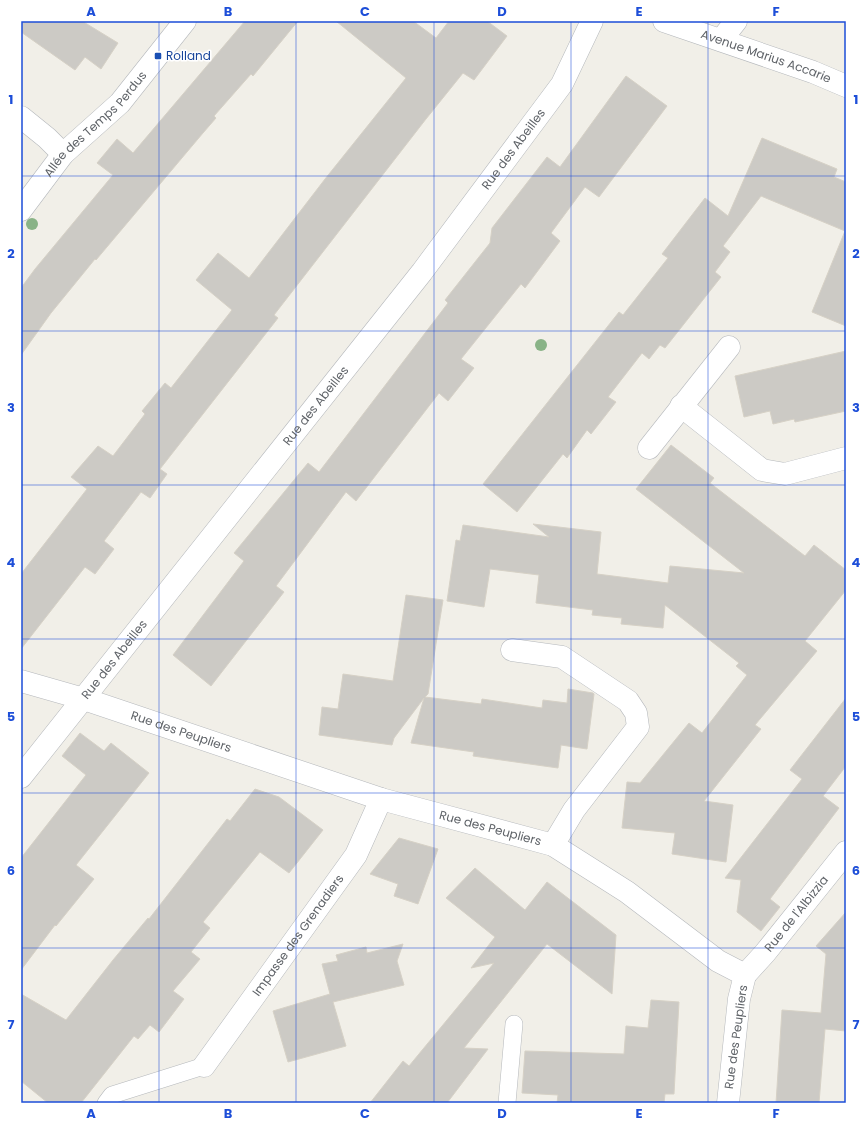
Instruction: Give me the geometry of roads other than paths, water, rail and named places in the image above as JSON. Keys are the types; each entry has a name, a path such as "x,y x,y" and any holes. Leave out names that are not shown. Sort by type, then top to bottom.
{"street":[{"name":"Allée des Temps Perdus","path":"21,210 63,154 120,103 185,21"},
{"name":"Rue des Abeilles","path":"21,777 422,272 562,84 592,21"},
{"name":"Avenue Marius Accarie","path":"664,21 813,72 846,86"},
{"path":"721,40 736,21"},
{"path":"21,117 47,138 63,154"},
{"path":"649,448 729,347"},
{"path":"682,406 762,470 785,474 846,458"},
{"path":"512,650 562,657 628,701 636,713 638,727 574,810 553,845"},
{"name":"Rue des Peupliers","path":"21,681 84,699 381,799 553,845 627,892 718,961 745,975 739,999 728,1103"},
{"name":"Impasse des Grenadiers","path":"204,1066 356,855 381,799"},
{"name":"Rue de l'Albizzia","path":"745,975 765,953 846,852"}],"lane":[{"path":"506,1103 514,1024"},
{"path":"106,1103 112,1095 204,1066"}],"place":[{"name":"Rolland","path":"158,56"}]}
